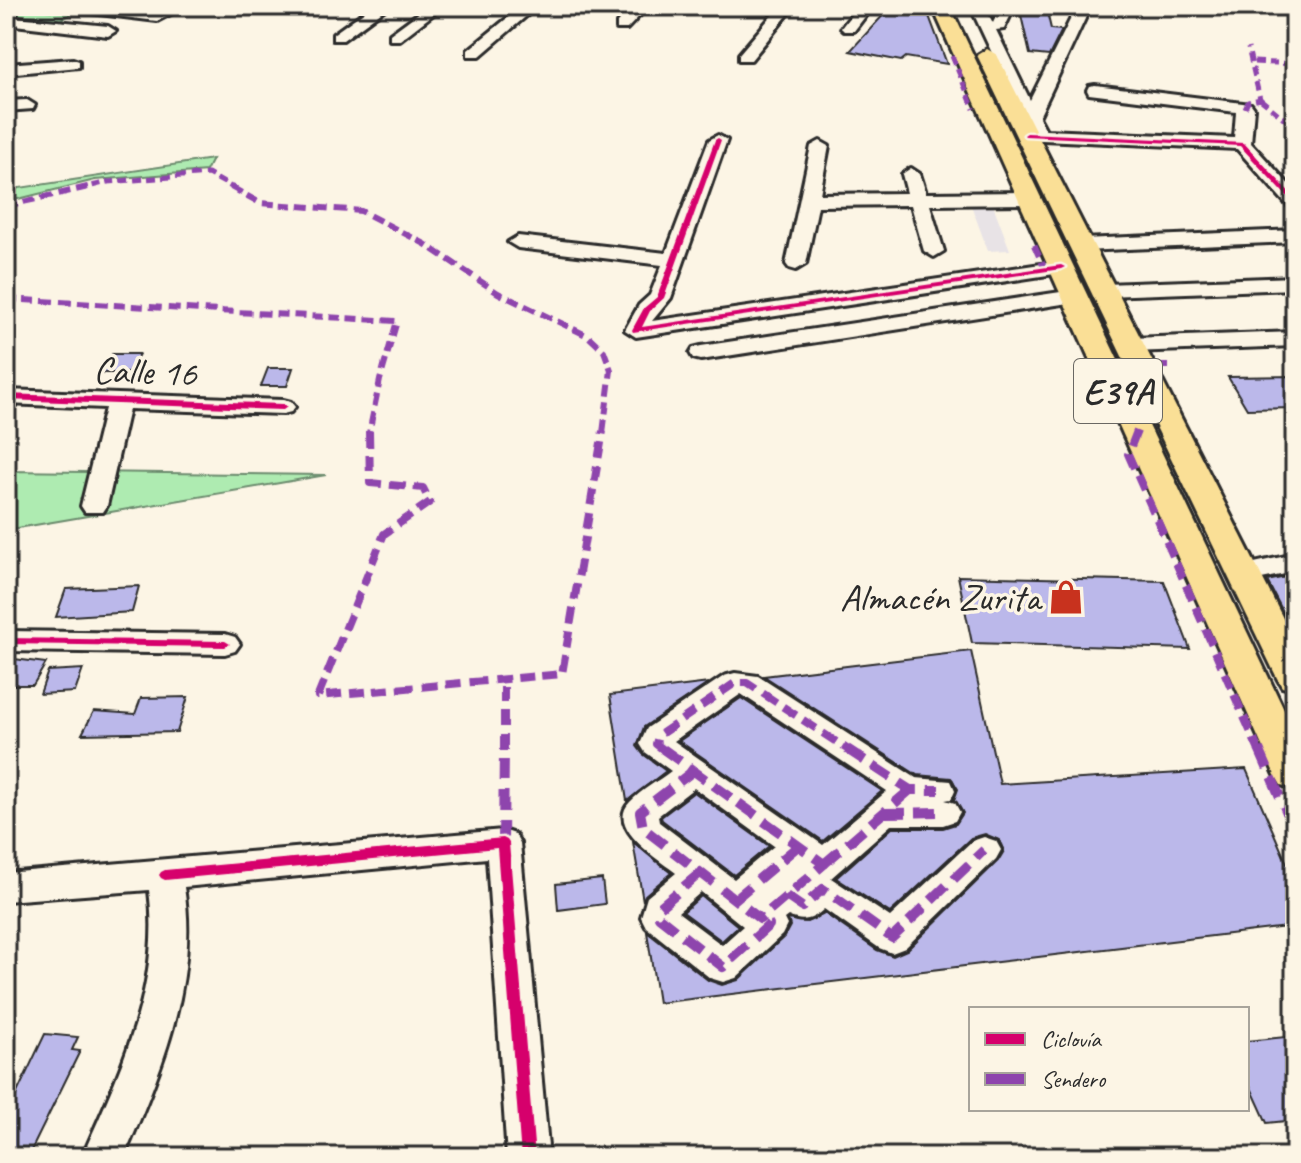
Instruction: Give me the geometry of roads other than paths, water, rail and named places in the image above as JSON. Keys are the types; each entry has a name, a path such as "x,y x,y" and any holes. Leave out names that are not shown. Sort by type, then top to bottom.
{"main road":[{"name":"E39A","path":"941,6 1295,775"},
{"name":"E39A","path":"972,11 1031,129 1082,245 1295,678"},
{"path":"1088,325 1126,335"}],"street":[{"path":"66,6 157,17 179,6"},
{"path":"265,6 288,9"},
{"path":"338,37 378,9 358,6"},
{"path":"395,37 437,6"},
{"path":"474,53 531,6"},
{"path":"622,26 642,6"},
{"path":"745,57 788,6"},
{"path":"849,28 866,6"},
{"path":"1084,6 1031,129 1242,144 1286,184 1295,202"},
{"path":"972,11 1004,16"},
{"path":"6,20 108,31"},
{"path":"6,69 73,64"},
{"path":"1095,90 1245,108 1242,144"},
{"path":"6,106 27,105"},
{"path":"718,140 660,298 647,310 636,330 1061,267"},
{"path":"796,264 820,146"},
{"path":"911,174 934,251"},
{"path":"809,200 1028,198"},
{"path":"1082,245 1295,236"},
{"path":"518,242 673,260"},
{"path":"1105,290 1295,283"},
{"path":"701,353 1074,296"},
{"path":"1126,335 1295,339"},
{"name":"Calle 16","path":"6,397 283,407"},
{"path":"94,506 119,399"},
{"path":"1242,574 1295,563"},
{"path":"6,641 225,644"},
{"path":"760,905 811,855 885,813 931,797 747,683 735,683 658,736 656,744 811,855"},
{"path":"693,771 640,812 643,828 700,873 760,905 802,907 823,889 892,938 984,850"},
{"path":"6,887 503,843 528,1157"},
{"path":"760,905 811,855"},
{"path":"700,873 660,907 659,917 723,967 769,925 760,905"},
{"path":"103,1157 133,1088 164,991 171,932 165,875"}],"place":[{"name":"Almacén Zurita","path":"1066,597"}]}
